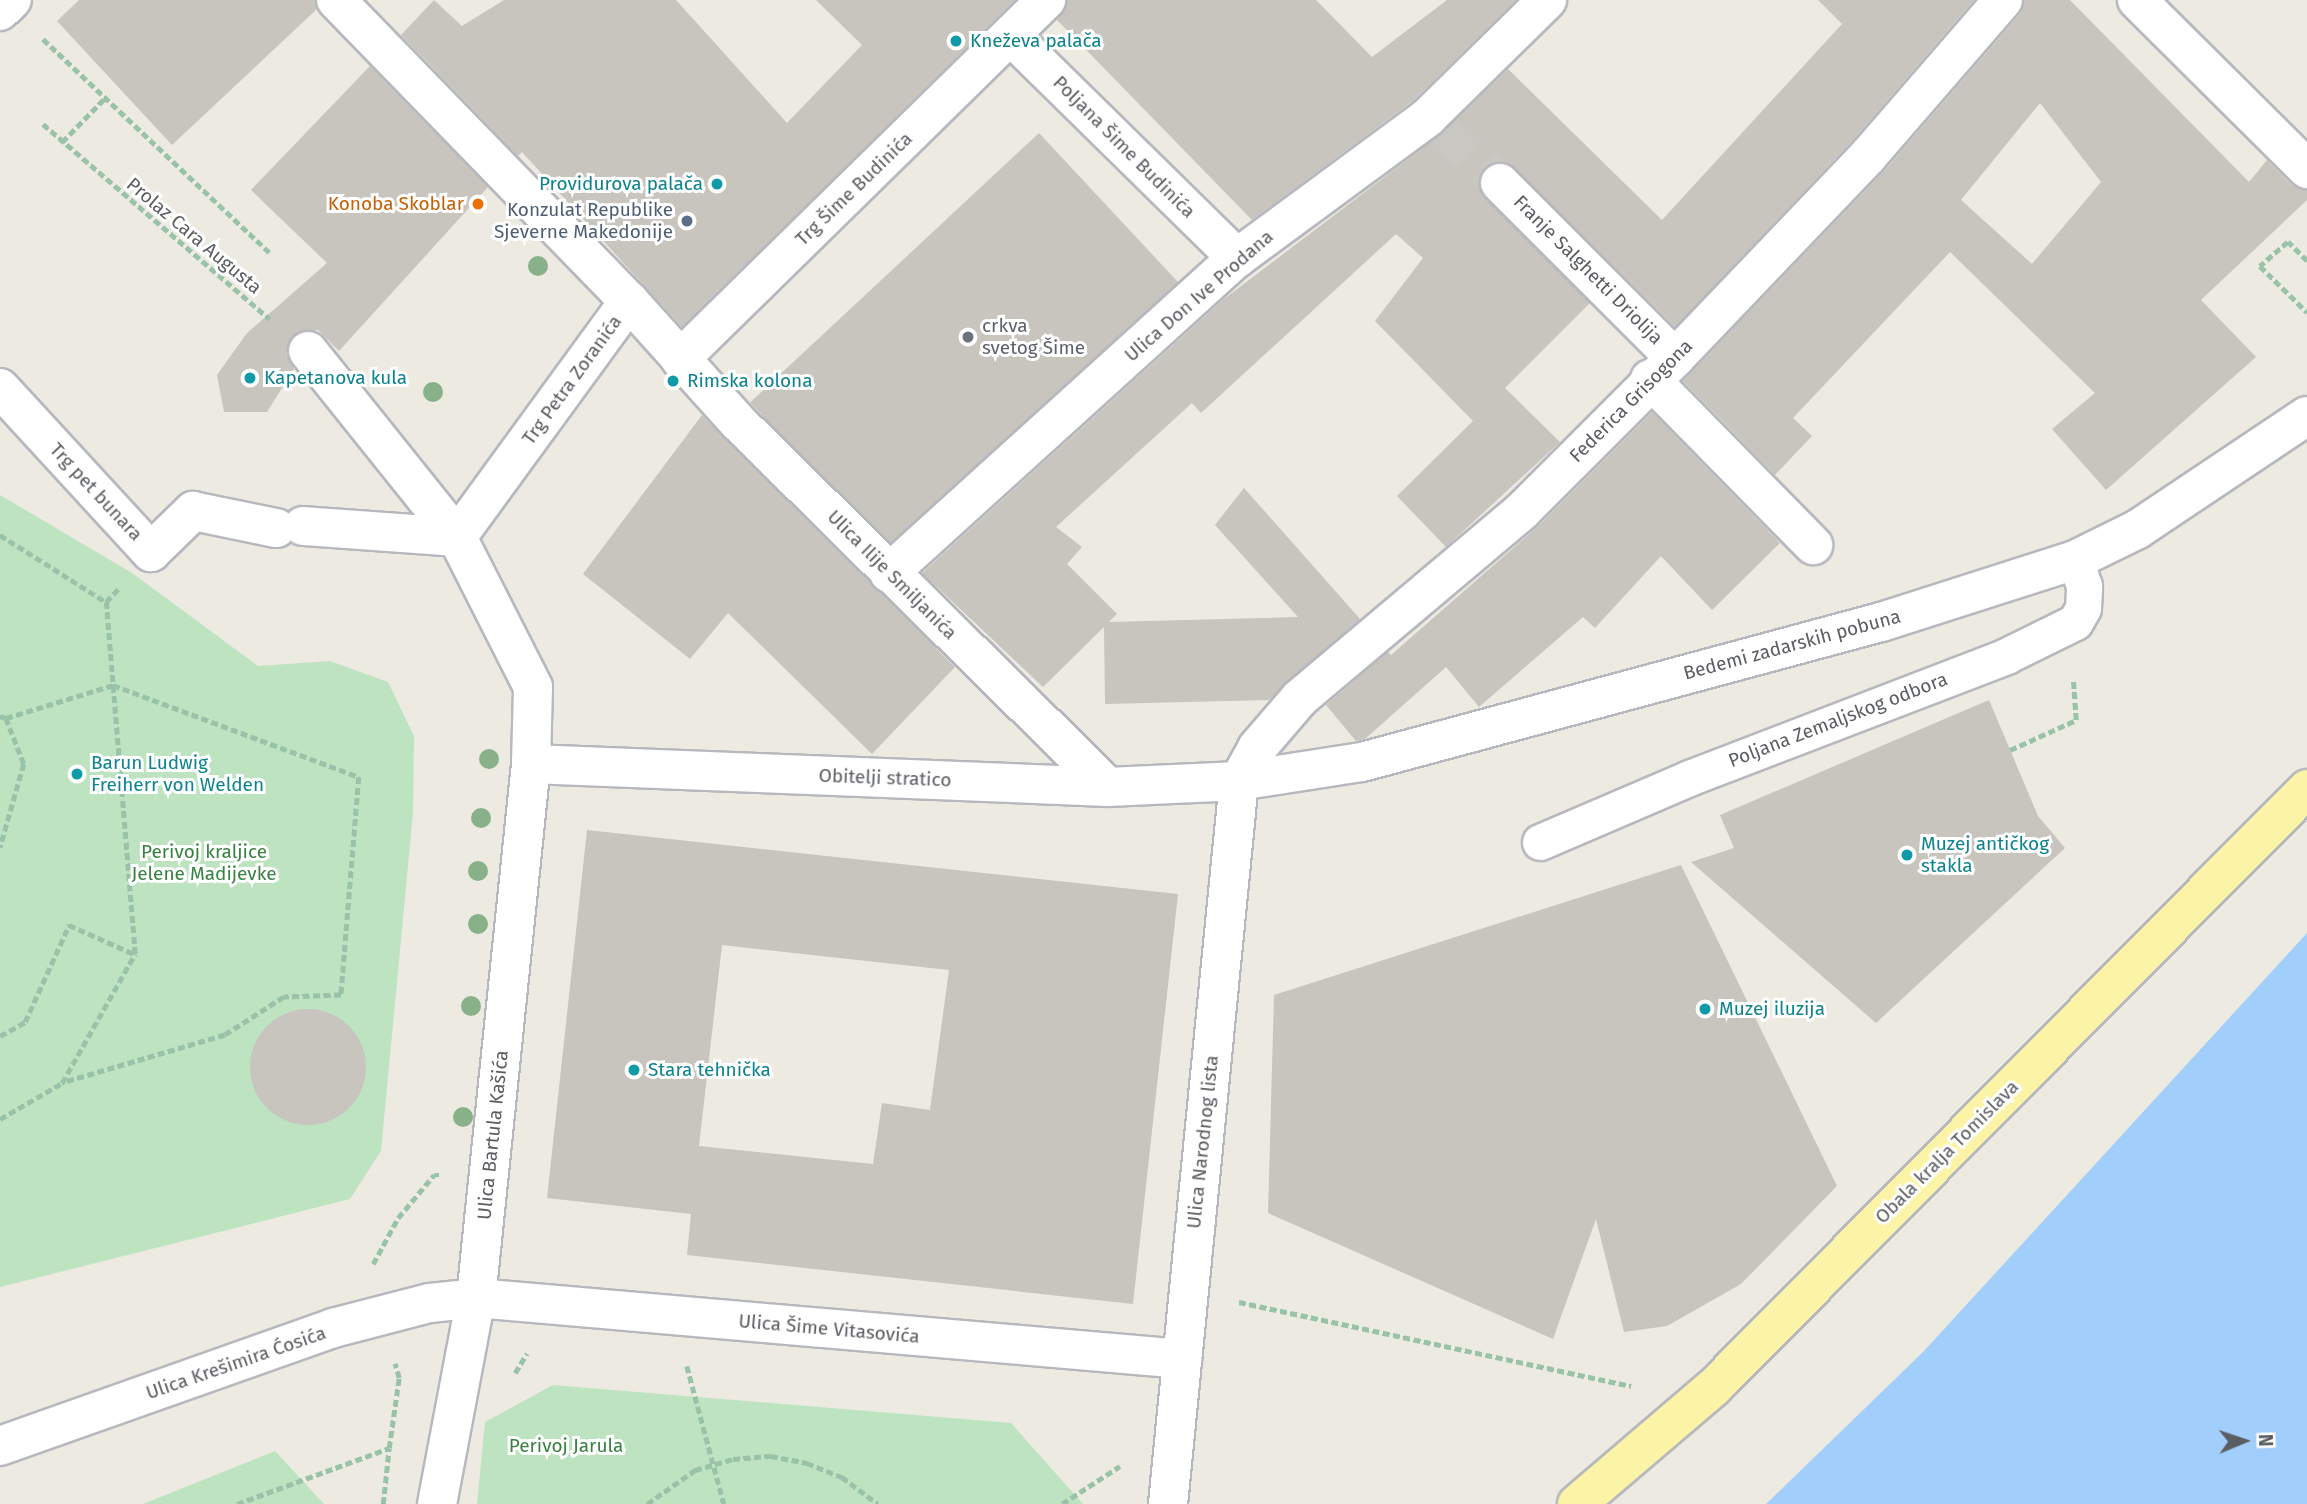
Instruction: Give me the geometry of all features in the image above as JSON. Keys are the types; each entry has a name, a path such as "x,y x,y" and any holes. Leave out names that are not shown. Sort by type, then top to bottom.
{"main road":[{"name":"Obala kralja Tomislava","path":"1577,1504 1714,1387 2307,789"}],"street":[{"path":"0,11 12,0"},
{"name":"Trg Petra Zoranića","path":"337,0 629,301 457,537"},
{"name":"Ulica Don Ive Prodana","path":"889,573 1237,258 1434,123 1547,0"},
{"name":"Federica Grisogona","path":"1239,780 1257,748 1300,698 1522,511 1663,368 1867,156 2003,0"},
{"path":"2137,0 2307,169"},
{"name":"Poljana Šime Budinića","path":"1029,18 1237,258"},
{"name":"Trg Šime Budinića","path":"680,359 1029,18"},
{"name":"Franje Salghetti Driolija","path":"1500,183 1663,368 1813,545"},
{"name":"Ulica Ilije Smiljanića","path":"629,301 680,359 889,573 1108,786"},
{"path":"308,351 457,537 533,687 531,764"},
{"name":"Trg pet bunara","path":"0,388 151,552 193,511 289,527 457,537"},
{"name":"Bedemi zadarskih pobuna","path":"1239,780 1362,762 1881,622 2075,560 2138,529 2307,416"},
{"name":"Obitelji stratico","path":"531,764 1108,786 1239,780"},
{"name":"Ulica Bartula Kašića","path":"437,1504 476,1298 531,764"},
{"name":"Ulica Narodnog lista","path":"1168,1504 1239,780"},
{"name":"Ulica Šime Vitasovića","path":"476,1298 1182,1359"},
{"name":"Ulica Krešimira Ćosića","path":"0,1447 333,1328 430,1303 476,1298"}],"lane":[{"path":"2075,560 2084,586 2083,608 2075,622"},
{"name":"Poljana Zemaljskog odbora","path":"1540,842 1689,778 2006,656 2075,622"}],"path":[{"name":"Prolaz Cara Augusta","path":"70,66 269,251"},
{"path":"62,142 104,99"},
{"name":"Prolaz Cara Augusta","path":"43,124 308,351"},
{"path":"2307,261 2288,242 2260,266 2307,312"},
{"path":"1,533 36,561 106,602 135,954 62,1083"},
{"path":"2010,750 2076,720 2072,660 2075,622"},
{"path":"0,848 24,764 3,717 113,685 359,777 341,995 284,997 225,1035 62,1083 0,1119"},
{"path":"0,1036 25,1022 69,925 135,954"},
{"path":"1234,1301 1631,1386"},
{"path":"673,1315 724,1504"},
{"path":"383,1504 399,1378"},
{"path":"237,1504 389,1448"},
{"path":"1062,1504 1121,1465 1122,1452"},
{"path":"647,1504 695,1470 771,1456 807,1463 842,1477 878,1504"}],"green space":[{"name":"Perivoj kraljice Jelene Madijevke","path":"0,495 132,573 258,666 330,661 388,682 414,736 413,813 381,1151 350,1199 0,1287"},
{"name":"Perivoj Jarula","path":"553,1385 1011,1423 1083,1504 477,1504 485,1422"},
{"path":"275,1451 324,1504 143,1504"}],"water":[{"path":"2307,933 2307,1504 1766,1504 1924,1351"}],"building":[{"path":"79,0 315,0 317,9 172,145 57,21"},
{"path":"434,0 462,26 504,0 676,0 787,123 862,45 816,0 1015,0 682,327 522,152 518,156 401,35"},
{"path":"1067,0 1316,0 1372,57 1447,0 1516,0 1414,100 1252,220 1057,20"},
{"path":"1818,0 1974,0 1852,141 1675,327 1515,168 1495,162 1484,168 1479,188 1485,198 1590,303 1505,388 1560,442 1446,547 1397,496 1473,421 1375,321 1423,258 1396,234 1201,413 1192,403 1056,527 1082,547 1067,564 1117,614 1109,622 1298,617 1215,525 1244,488 1360,619 1269,700 1105,704 1104,627 1043,687 922,573 1224,299 1441,134 1508,69 1662,220 1842,24"},
{"path":"2024,0 2070,0 2249,182 2267,160 2292,185 2307,190 2307,200 2201,300 2256,357 2106,490 2052,429 2095,393 1950,252 1793,418 1812,436 1775,475 1683,381 1885,170 2020,14","holes":["2040,103 2101,182 2032,264 1961,200"]},
{"path":"370,66 488,187 339,351 318,330 295,334 286,354 294,369 267,412 224,412 217,375 247,333 327,263 251,190"},
{"name":"crkva svetog Šime","path":"1039,133 1178,282 889,552 750,402"},
{"path":"1652,412 1780,543 1712,610 1661,556 1595,628 1583,617 1479,707 1446,667 1365,739 1356,741 1326,705 1388,652 1391,655 1536,528"},
{"path":"702,415 955,667 872,754 728,613 690,659 583,574"},
{"path":"1989,700 2038,816 2065,848 1876,1023 1691,862 1734,848 1720,815"},
{"name":"Stara tehnička","path":"587,830 1178,894 1133,1304 687,1255 691,1214 547,1198","holes":["722,945 949,970 930,1110 882,1103 873,1164 699,1146"]},
{"path":"1681,865 1837,1186 1741,1284 1667,1326 1624,1332 1596,1219 1553,1339 1268,1213 1274,995"},
{"path":"308,1009 330,1014 349,1026 361,1045 366,1067 361,1089 349,1108 330,1120 308,1125 286,1120 267,1108 255,1089 250,1067 255,1045 267,1026 286,1014"}],"tunnel":[{"path":"1440,129 1500,183"}],"place":[{"name":"Kneževa palača","path":"956,41"},
{"name":"Providurova palača","path":"717,184"},
{"name":"Konoba Skoblar","path":"478,204"},
{"name":"Konzulat Republike Sjeverne Makedonije","path":"687,221"},
{"name":"crkva svetog Šime","path":"968,337"},
{"name":"Kapetanova kula","path":"250,378"},
{"name":"Rimska kolona","path":"673,381"},
{"name":"Barun Ludwig Freiherr von Welden","path":"77,774"},
{"name":"Muzej antičkog stakla","path":"1907,855"},
{"name":"Muzej iluzija","path":"1705,1009"},
{"name":"Stara tehnička","path":"634,1070"}]}
